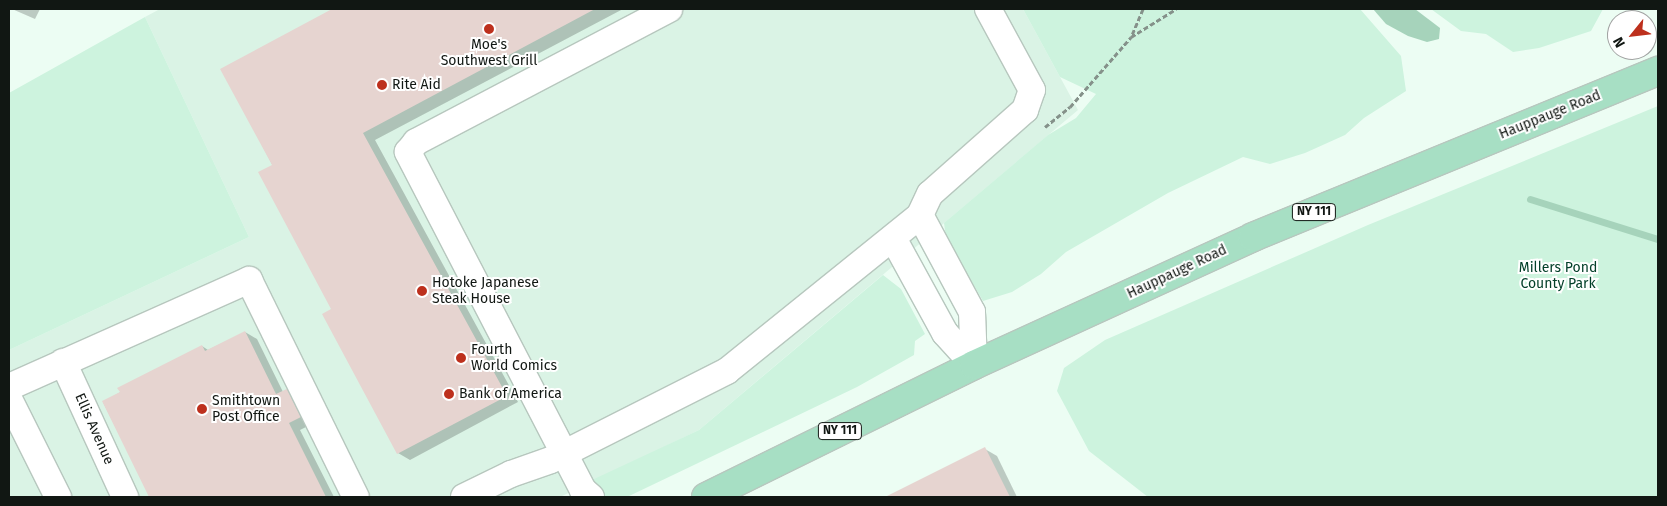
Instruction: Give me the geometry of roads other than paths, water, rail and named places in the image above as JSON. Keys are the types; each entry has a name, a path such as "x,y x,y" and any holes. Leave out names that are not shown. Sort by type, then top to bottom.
{"main road":[{"name":"Hauppauge Road","path":"706,497 974,365 1254,237 1658,70"}],"street":[{"path":"569,497 558,457 408,152 416,142 670,9"},
{"path":"464,497 511,474 558,457 727,371 854,266 893,238 920,215 930,194 1025,110 1032,90 988,9"},
{"path":"920,215 972,312 974,365"},
{"path":"893,238 945,333 974,365"},
{"path":"9,387 249,280 356,497"},
{"name":"Ellis Avenue","path":"63,362 125,497"},
{"path":"9,399 58,497"},
{"path":"558,457 583,490 591,497"}],"waterway":[{"path":"1530,199 1658,239"}],"place":[{"name":"Moe's Southwest Grill","path":"489,29"},
{"name":"Rite Aid","path":"382,85"},
{"name":"Hotoke Japanese Steak House","path":"422,291"},
{"name":"Fourth World Comics","path":"461,358"},
{"name":"Bank of America","path":"449,394"},
{"name":"Smithtown Post Office","path":"202,409"}],"park label":[{"name":"Millers Pond County Park","path":"1558,276"}]}
